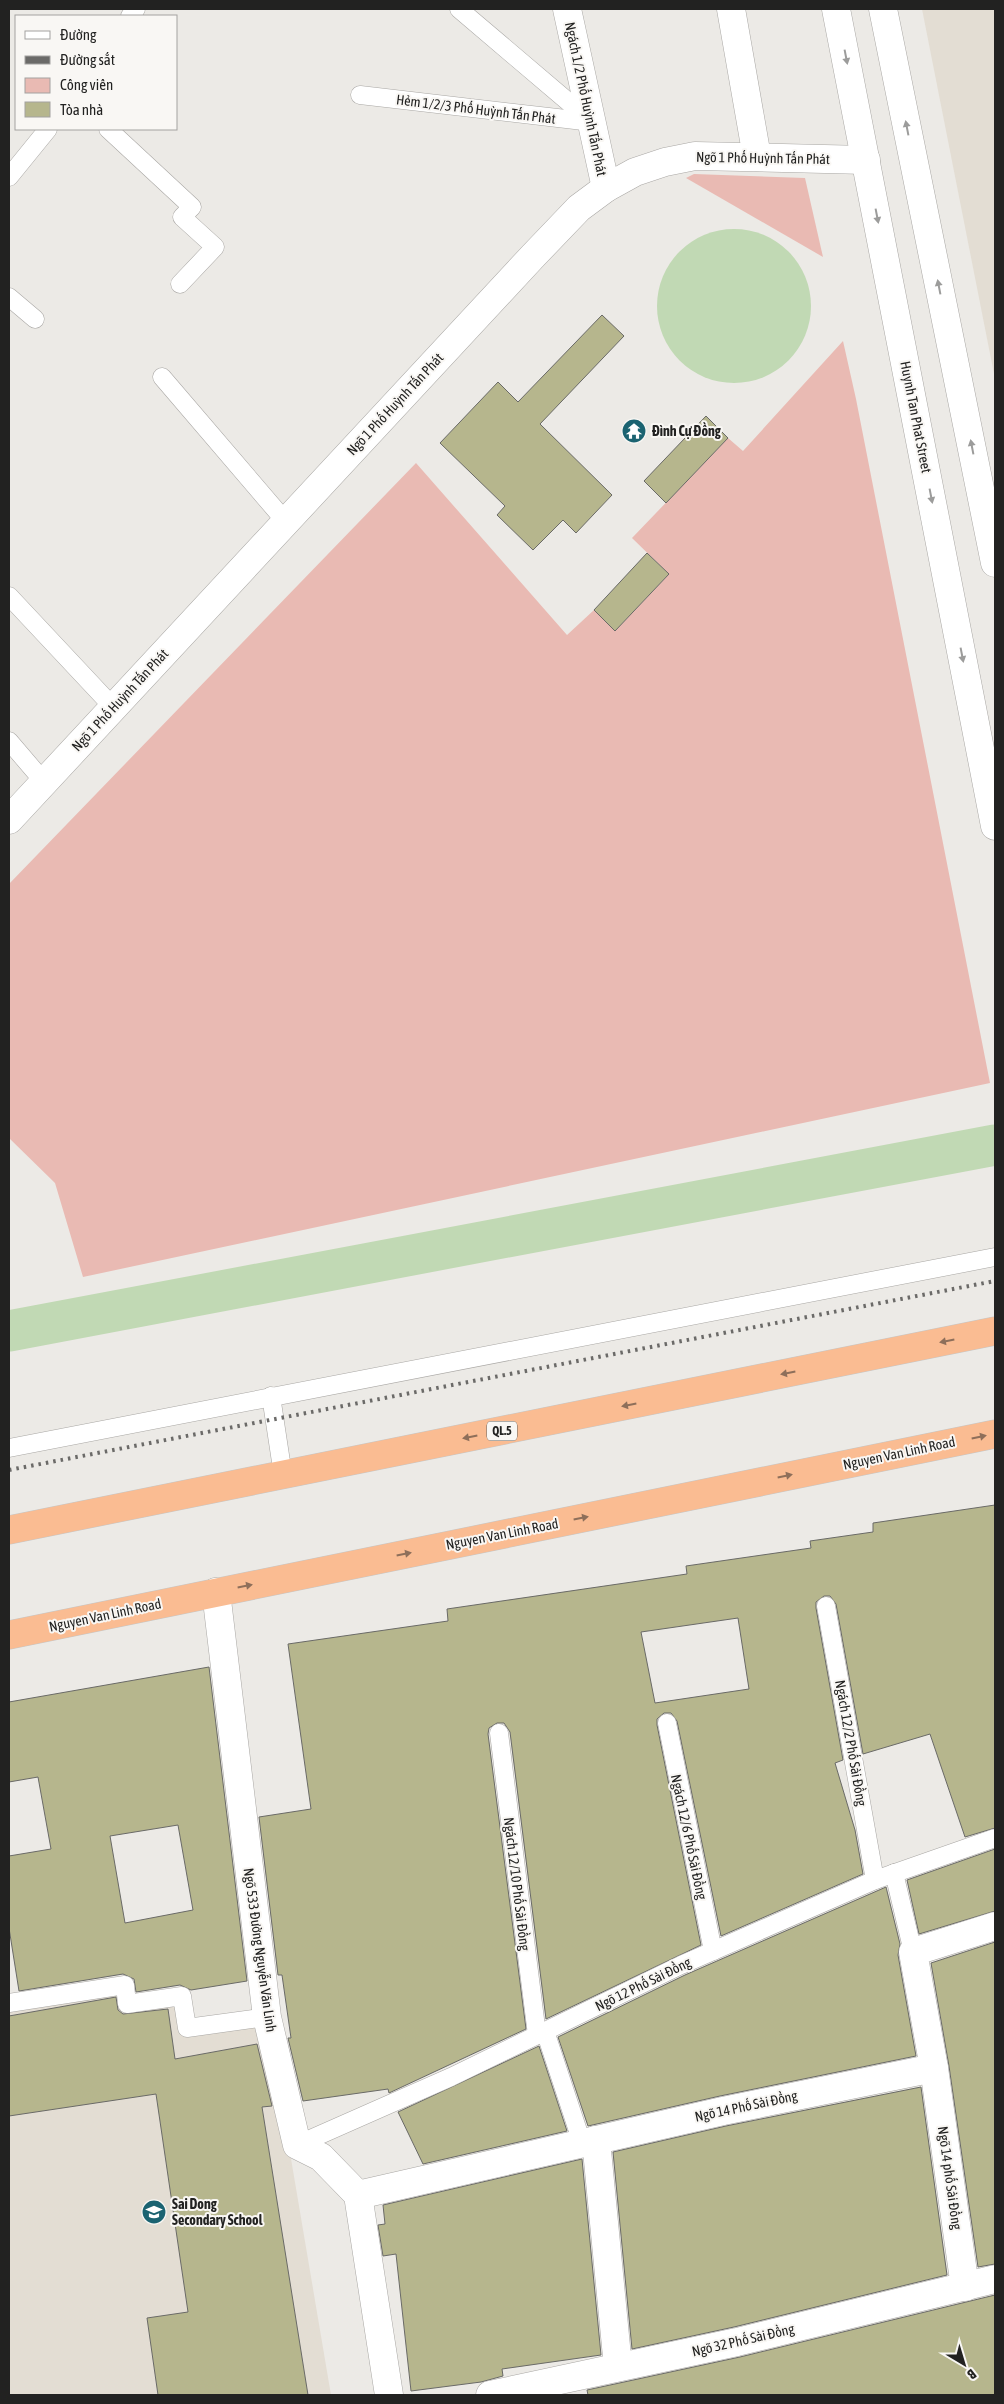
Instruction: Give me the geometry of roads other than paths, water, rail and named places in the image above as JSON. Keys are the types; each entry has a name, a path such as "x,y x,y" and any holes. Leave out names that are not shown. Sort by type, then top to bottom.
{"highway":[{"name":"QL.5","path":"9,1530 995,1331"},
{"name":"Nguyen Van Linh Road","path":"9,1635 995,1434"}],"street":[{"name":"Ngách 1/2 Phố Huỳnh Tấn Phát","path":"567,9 606,188"},
{"path":"731,9 757,157"},
{"name":"Huynh Tan Phat Street","path":"836,9 995,826"},
{"path":"883,9 995,563"},
{"name":"Ngõ 1 Phố Huỳnh Tấn Phát","path":"9,820 579,208 606,188 635,172 694,156 866,160"},
{"name":"Ngõ 533 Đường Nguyễn Văn Linh","path":"216,1592 267,2017 297,2145"},
{"path":"934,2068 913,1952 995,1926"},
{"name":"Ngõ 14 Phố Sài Đồng","path":"358,2195 723,2111 934,2068"},
{"name":"Ngõ 14 phố Sài Đồng","path":"934,2068 966,2287"},
{"path":"589,2141 618,2367"},
{"path":"297,2145 321,2157 358,2195 389,2395"},
{"name":"Ngõ 32 Phố Sài Đồng","path":"490,2395 737,2342 995,2279"}],"lane":[{"path":"459,9 592,122"},
{"name":"Hẻm 1/2/3 Phố Huỳnh Tấn Phát","path":"360,95 592,122"},
{"path":"9,177 47,130"},
{"path":"109,130 192,207 182,217 215,247 180,284"},
{"path":"9,298 35,319"},
{"path":"162,376 286,522"},
{"path":"9,596 113,707"},
{"path":"9,741 44,782"},
{"path":"9,1448 995,1257"},
{"path":"271,1396 283,1475"},
{"name":"Ngách 12/2 Phố Sài Đồng","path":"826,1606 875,1880"},
{"name":"Ngách 12/6 Phố Sài Đồng","path":"667,1723 713,1951"},
{"name":"Ngách 12/10 Phố Sài Đồng","path":"499,1733 541,2033 589,2141"},
{"name":"Ngõ 12 Phố Sài Đồng","path":"297,2145 451,2077 713,1951 875,1880 995,1838"},
{"path":"894,1873 913,1952"},
{"path":"9,2003 125,1985 127,2004 182,1996 187,2028 267,2017"}],"waterway":[{"path":"9,1331 995,1145"}],"railway":[{"path":"9,1470 995,1281"}],"place":[{"name":"Đình Cự Đồng","path":"634,431"},
{"name":"Sai Dong Secondary School","path":"154,2212"}]}
